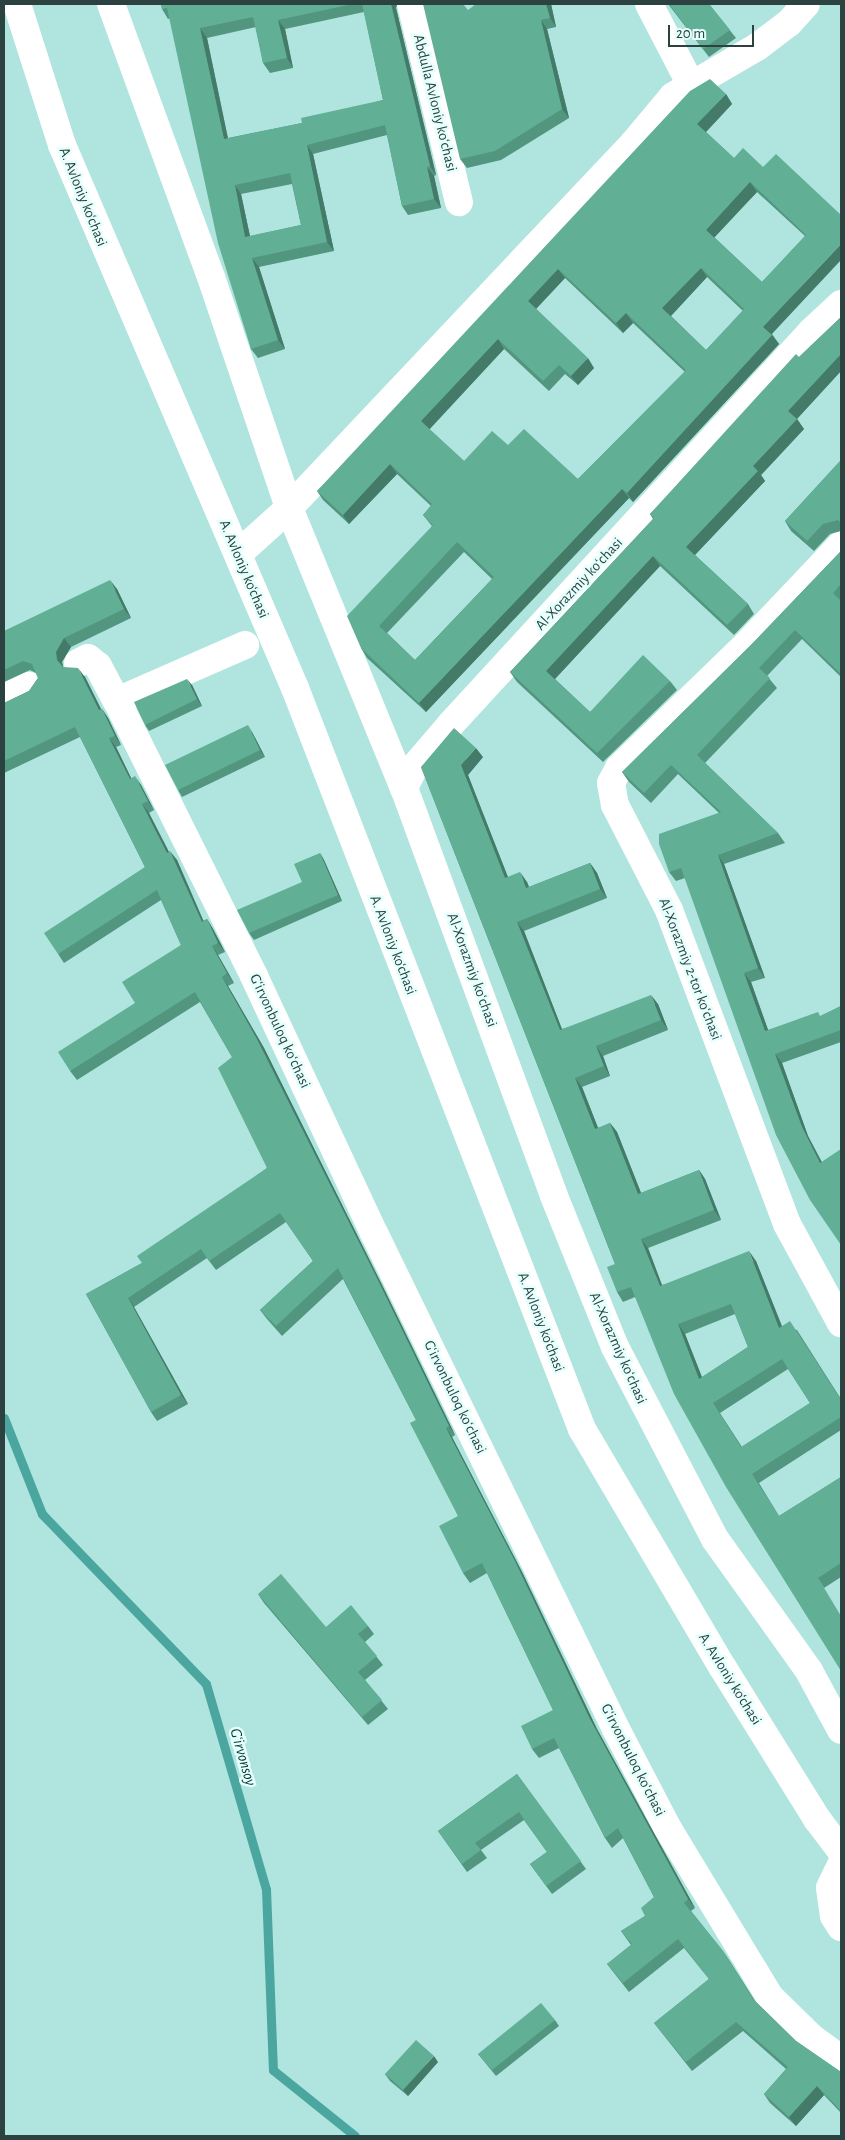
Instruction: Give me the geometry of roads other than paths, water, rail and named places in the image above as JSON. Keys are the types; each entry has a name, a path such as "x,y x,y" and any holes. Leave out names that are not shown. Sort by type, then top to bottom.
{"street":[{"name":"A. Avloniy ko‘chasi","path":"17,4 62,145 295,688 432,1048 582,1429 722,1668 817,1819 841,1850"},
{"path":"111,4 211,277 289,508 404,788"},
{"name":"Abdulla Avloniy koʻchasi","path":"411,4 460,202"},
{"path":"649,4 691,85"},
{"path":"238,554 289,508 626,151 673,96 757,47 789,23 806,4"},
{"name":"Al-Xorazmiy koʻchasi","path":"837,1713 715,1539 615,1347 554,1196 404,788 416,766 451,724 805,338 841,304"},
{"name":"Al-Xorazmiy 2-tor koʻchasi","path":"841,545 746,645 619,768 611,783 615,805 670,910 787,1224 841,1323"},
{"path":"117,701 245,645"},
{"name":"Gʻirvonbuloq koʻchasi","path":"78,663 88,658 98,666 117,701 254,976 374,1233 616,1729 667,1827 770,1997 812,2038 841,2059"},
{"path":"4,698 29,686"},
{"path":"841,1865 830,1888 834,1916 841,1927"}],"waterway":[{"name":"G‘irvonsoy","path":"4,1418 42,1514 206,1684 266,1889 273,2070 355,2136"}]}
